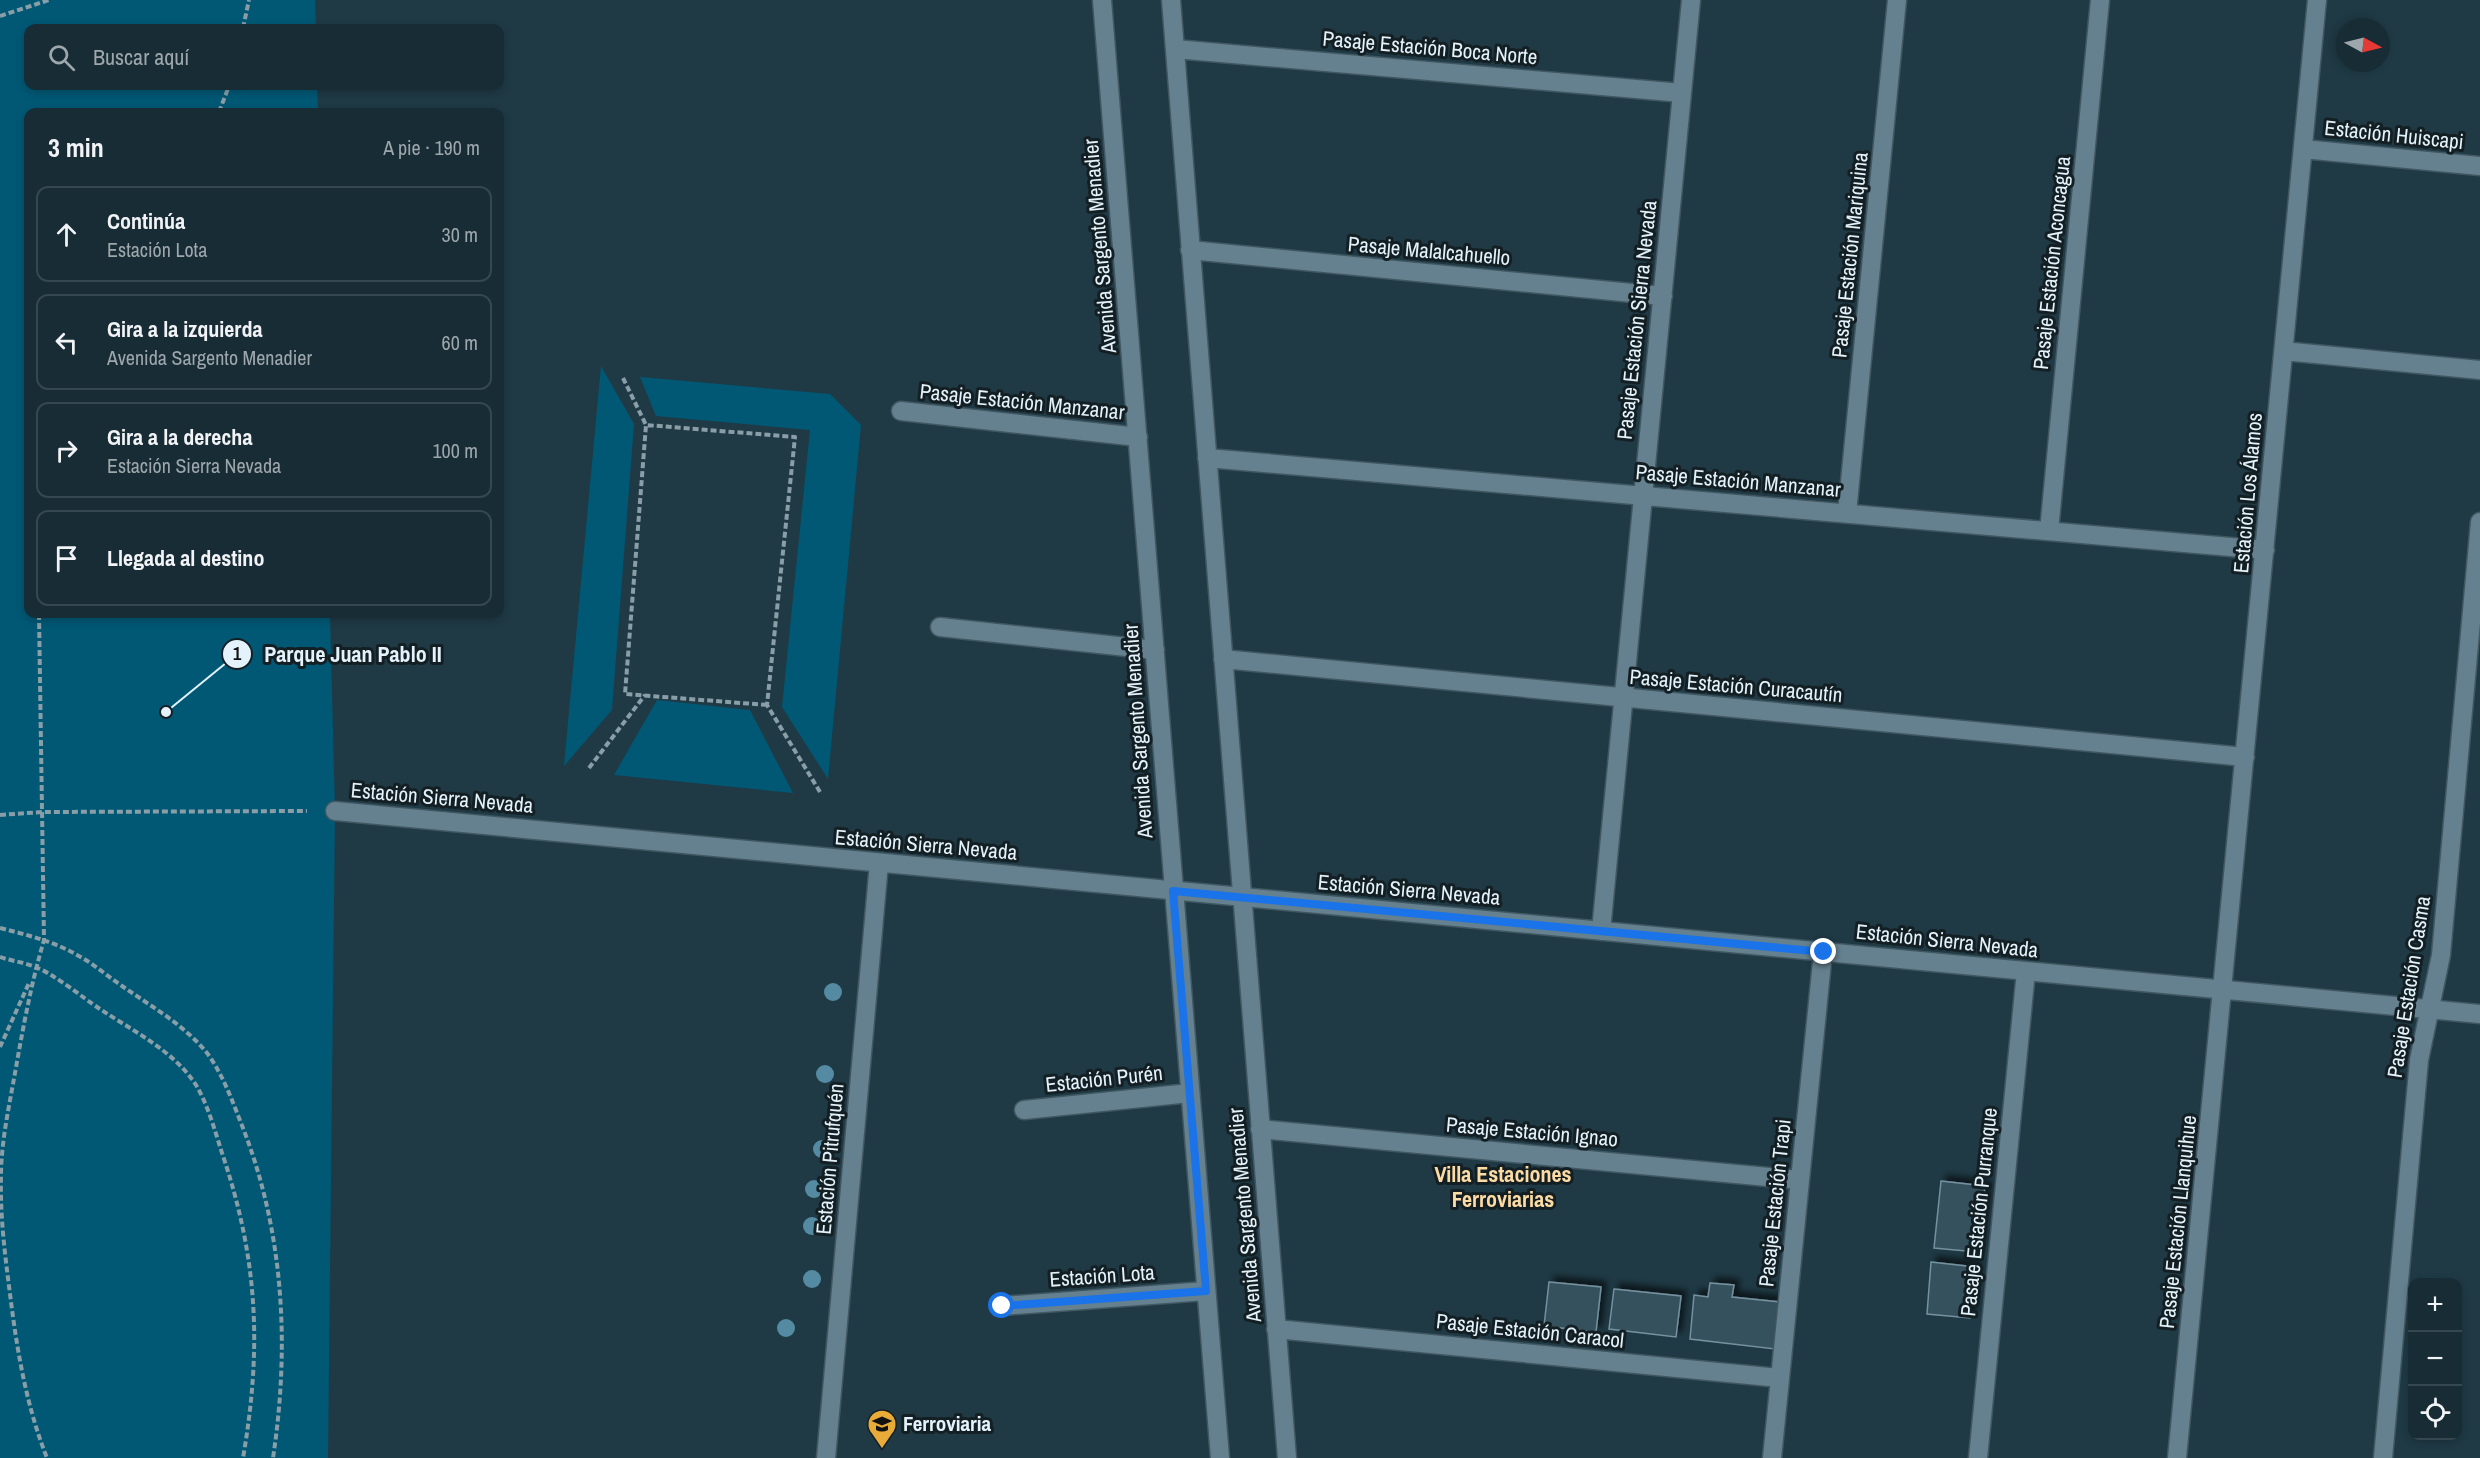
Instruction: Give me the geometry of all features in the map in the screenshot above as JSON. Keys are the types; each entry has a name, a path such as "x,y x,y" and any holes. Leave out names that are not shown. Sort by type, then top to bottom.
{"street":[{"name":"Avenida Sargento Menadier","path":"1102,0 1220,1458"},
{"name":"Avenida Sargento Menadier","path":"1171,0 1287,1458"},
{"name":"Pasaje Estación Sierra Nevada","path":"1601,931 1691,0"},
{"name":"Pasaje Estación Mariquina","path":"1847,513 1897,0"},
{"name":"Pasaje Estación Aconcagua","path":"2049,531 2100,0"},
{"name":"Estación Los Álamos","path":"2224,990 2317,0"},
{"name":"Pasaje Estación Boca Norte","path":"1175,49 1682,93"},
{"name":"Estación Huiscapi","path":"2303,149 2480,166"},
{"name":"Pasaje Malalcahuello","path":"1190,250 1663,296"},
{"path":"2284,351 2480,370"},
{"name":"Pasaje Estación Manzanar","path":"901,411 1138,437"},
{"name":"Pasaje Estación Manzanar","path":"1207,458 2265,550"},
{"name":"Pasaje Estación Casma","path":"2383,1458 2419,1060 2441,955 2480,522"},
{"path":"940,627 1155,650"},
{"name":"Pasaje Estación Curacautín","path":"1223,659 2245,757"},
{"name":"Estación Sierra Nevada","path":"335,811 2480,1014"},
{"name":"Estación Pitrufquén","path":"826,1458 879,863"},
{"name":"Pasaje Estación Trapi","path":"1772,1458 1824,952"},
{"name":"Pasaje Estación Purranque","path":"1978,1458 2026,971"},
{"name":"Pasaje Estación Llanquihue","path":"2178,1458 2224,990"},
{"name":"Estación Purén","path":"1024,1110 1190,1093"},
{"name":"Pasaje Estación Ignao","path":"1260,1129 1800,1180"},
{"name":"Estación Lota","path":"1002,1306 1206,1291"},
{"name":"Pasaje Estación Caracol","path":"1276,1329 1780,1378"}],"path":[{"path":"0,16 49,0"},
{"path":"244,24 249,0"},
{"path":"220,108 227,90"},
{"path":"623,378 646,425 625,694 767,705"},
{"path":"646,425 795,437 767,705 820,792"},
{"path":"0,1047 33,975 44,940 39,618"},
{"path":"589,768 645,695"},
{"path":"0,814 335,811"},
{"path":"0,928 44,940 78,955 185,1031 209,1057 226,1083 249,1141 264,1190 280,1279 282,1373 280,1413 273,1458"},
{"path":"0,957 36,967 174,1059 196,1085 211,1120 237,1196 249,1254 256,1341 252,1408 243,1458"},
{"path":"33,975 10,1103 1,1175 3,1230 14,1330 36,1431 47,1458"}],"shaded area":[{"path":"0,0 315,0 316,24 24,24 24,90 317,90 318,108 24,108 24,618 330,618 335,811 328,1458 0,1458"},
{"path":"601,366 634,424 612,710 564,766"},
{"path":"640,377 830,394 861,425 828,779 782,707 810,430 656,416"},
{"path":"657,700 750,710 793,793 614,775"}],"building":[{"path":"1941,1181 1985,1186 1977,1252 1934,1248"},
{"path":"1931,1262 1975,1267 1970,1318 1927,1314"},
{"path":"1549,1282 1601,1287 1596,1332 1544,1326"},
{"path":"1710,1283 1734,1285 1732,1297 1780,1302 1775,1349 1690,1339 1694,1295 1708,1297"},
{"path":"1614,1289 1681,1296 1676,1337 1609,1329"}],"place":[{"name":"Parque Juan Pablo II","path":"166,712"},
{"name":"Ferroviaria","path":"882,1450"}],"district":[{"name":"Villa Estaciones Ferroviarias","path":"1503,1186"}],"route":[{"path":"1002,1306 1206,1291 1173,891 1824,952"}]}
